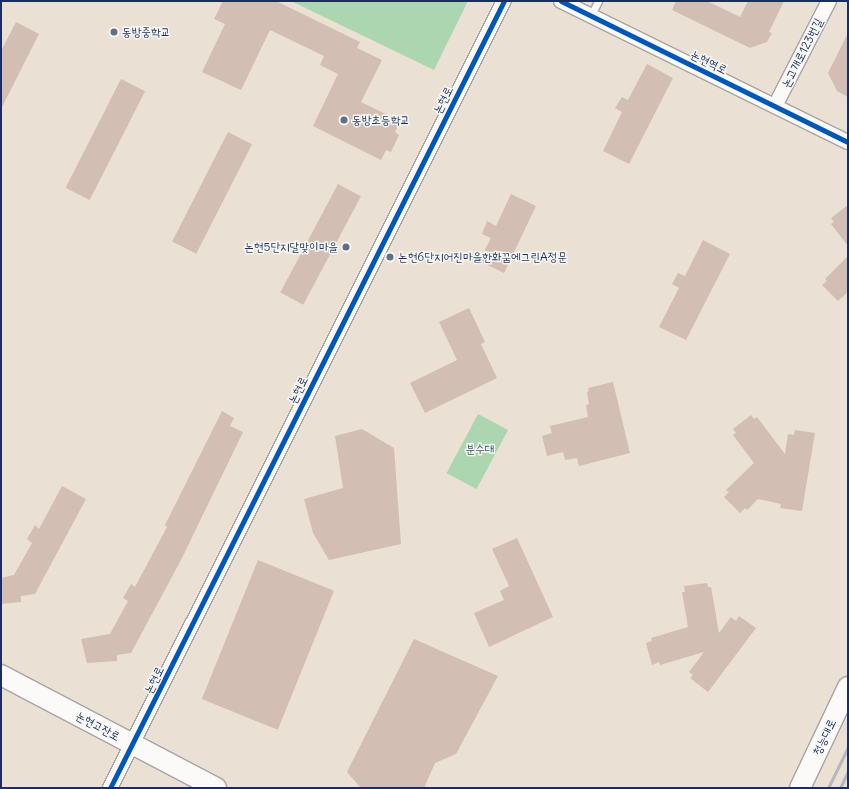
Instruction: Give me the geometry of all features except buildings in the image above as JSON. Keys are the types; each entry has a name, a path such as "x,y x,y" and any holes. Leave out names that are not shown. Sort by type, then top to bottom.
{"main road":[{"name":"논현고잔로","path":"1,675 216,788"},
{"name":"청능대로","path":"800,788 848,687"}],"street":[{"name":"논현로","path":"110,788 133,745 504,1"},
{"name":"논현역로","path":"561,1 848,142"},
{"name":"논고개로123번길","path":"775,106 830,1"}],"lane":[{"path":"591,16 598,1"}],"green space":[{"path":"291,1 468,1 434,70"},
{"name":"분수대","path":"478,414 508,430 477,489 447,473"}],"railway":[{"path":"828,788 848,747"},
{"path":"840,788 848,771"}],"cycle path":[{"path":"110,788 504,1"},
{"path":"561,1 848,142"}],"place":[{"name":"동방중학교","path":"114,32"},
{"name":"동방초등학교","path":"344,120"},
{"name":"논현5단지달맞이마을","path":"346,247"},
{"name":"논현6단지어진마을한화꿈에그린A정문","path":"390,257"}]}
